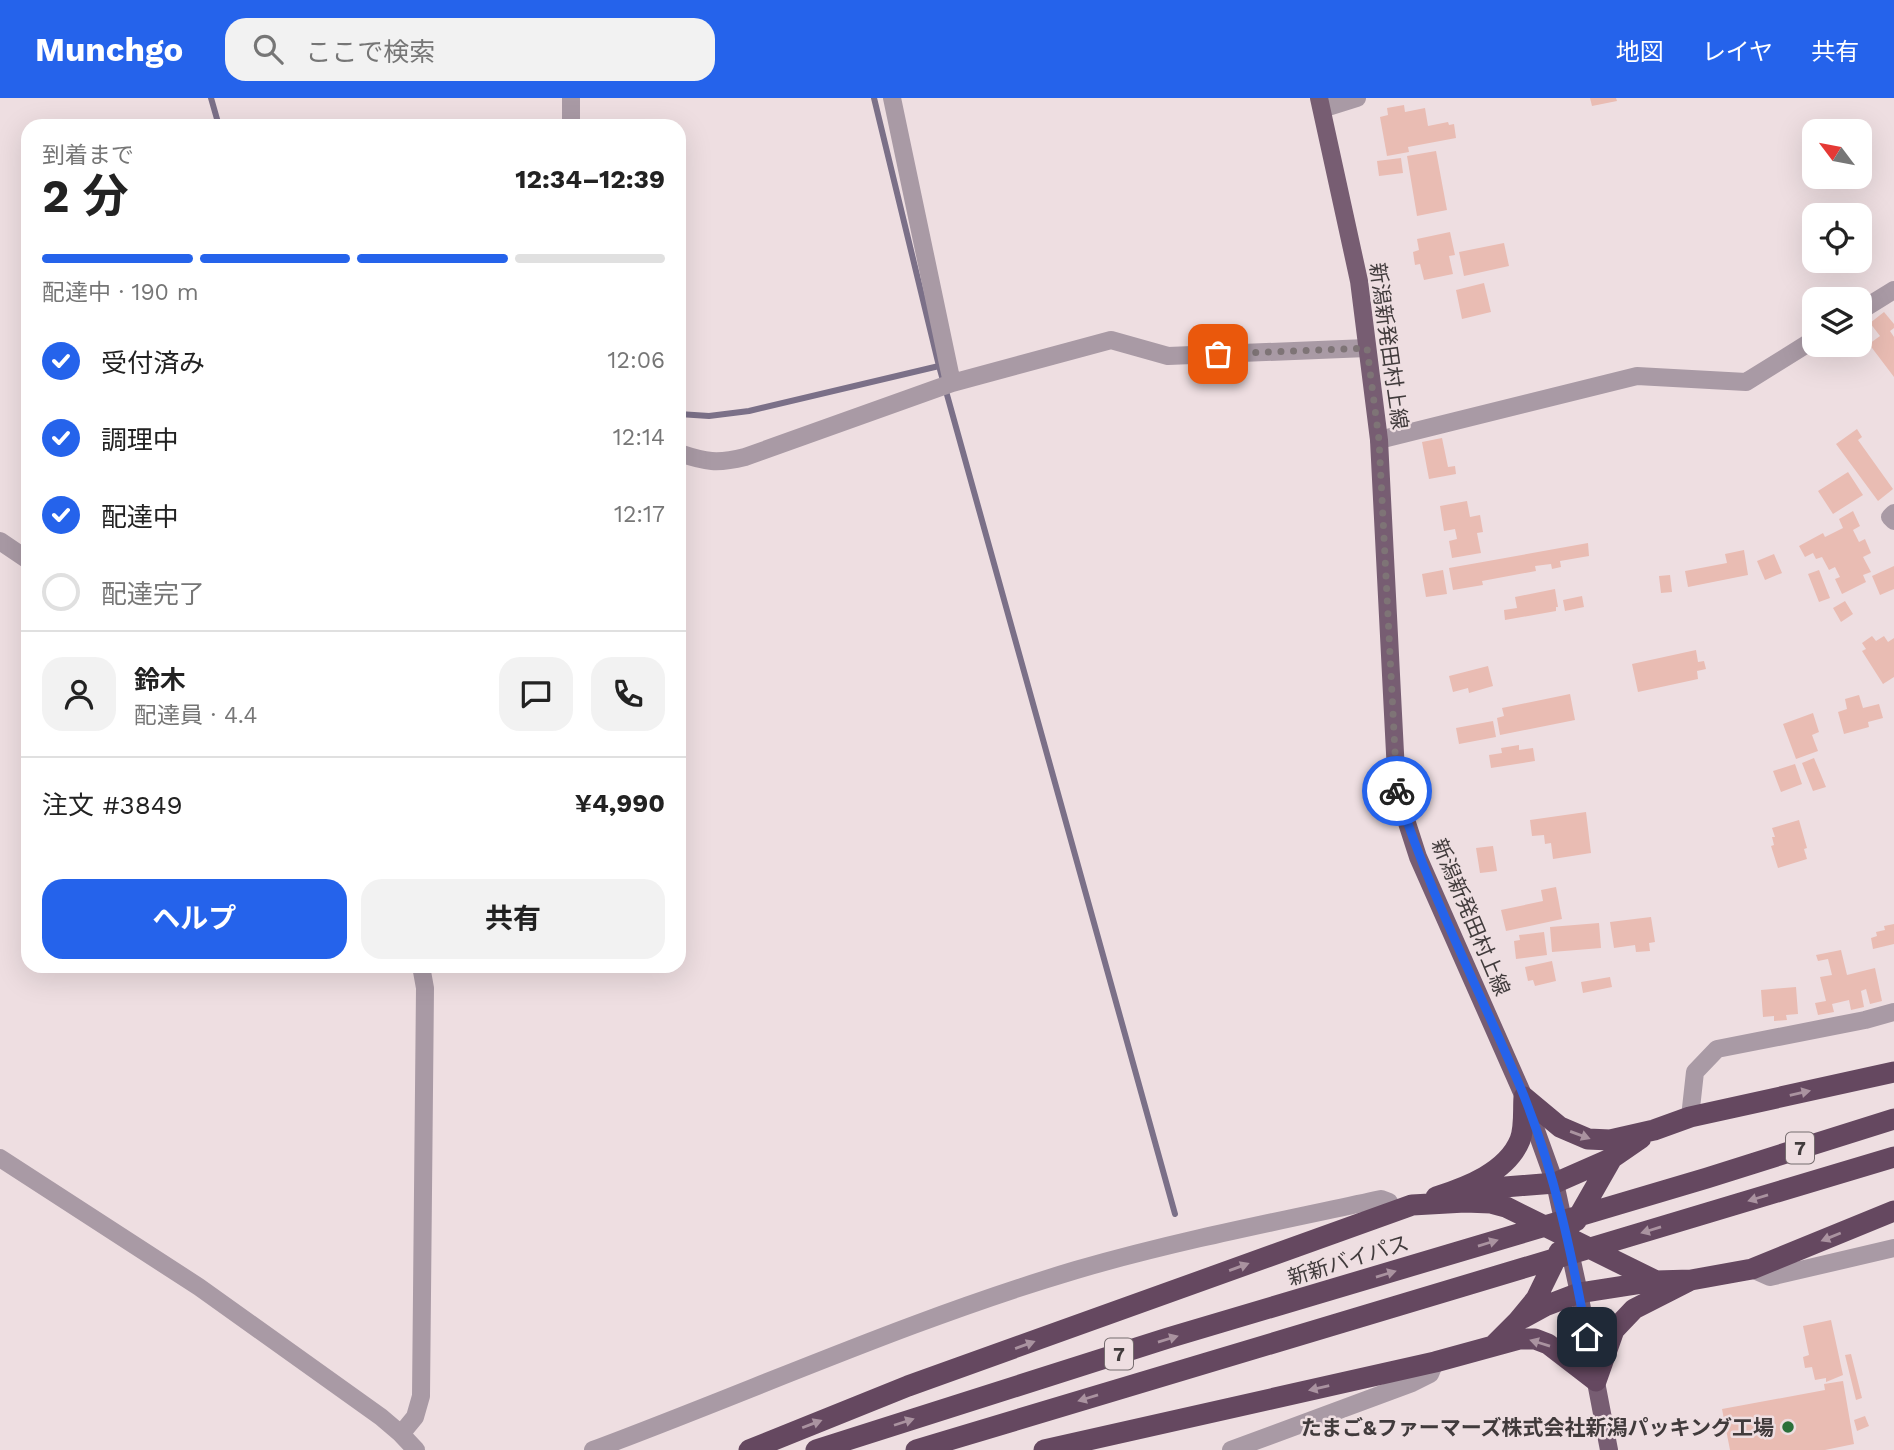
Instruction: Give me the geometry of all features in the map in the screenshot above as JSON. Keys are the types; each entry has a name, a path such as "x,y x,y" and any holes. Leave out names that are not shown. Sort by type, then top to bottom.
{"highway":[{"path":"1524,1097 1560,1127 1588,1139 1610,1140 1654,1130 1690,1117 1894,1072"},
{"path":"749,1450 908,1387 1402,1207 1455,1191 1489,1175 1513,1153 1522,1133 1524,1097"},
{"name":"新新バイパス","path":"816,1450 1168,1338 1707,1178 1894,1119"},
{"path":"1455,1191 1555,1183 1612,1158 1654,1130"},
{"name":"7","path":"916,1450 1894,1157"},
{"path":"1494,1344 1536,1299 1612,1158"},
{"path":"1402,1207 1491,1203 1506,1207 1656,1281"},
{"path":"1518,1321 1545,1306 1579,1293 1656,1281 1691,1280 1752,1269 1894,1211"},
{"path":"1044,1450 1435,1362 1519,1339 1535,1339 1548,1344 1595,1381 1609,1341 1623,1319 1634,1309 1691,1280"}],"main road":[{"name":"新潟新発田村上線","path":"1320,104 1359,281 1379,440 1397,792 1418,857 1524,1097 1555,1183 1609,1450"}],"street":[{"path":"570,98 571,119"},
{"path":"892,98 952,383"},
{"path":"1320,104 1357,98"},
{"path":"1872,304 1894,290"},
{"path":"686,455 721,463 745,457 952,383 1111,340 1168,356 1367,348"},
{"path":"1379,440 1637,376 1746,382 1802,347"},
{"path":"1894,513 1890,517 1894,522"},
{"path":"0,541 21,555"},
{"path":"401,1434 415,1417 421,1396 425,1002 422,973"},
{"path":"1690,1117 1695,1072 1717,1049 1894,1012"},
{"path":"0,1158 199,1287 401,1434 416,1450"},
{"path":"593,1450 724,1401 901,1328 1076,1270 1191,1241 1381,1199 1402,1207"},
{"path":"1752,1269 1770,1277 1894,1248"},
{"path":"1231,1450 1412,1383 1430,1374 1435,1362"}],"building":[{"path":"1590,98 1616,98 1617,101 1592,106"},
{"path":"1404,105 1405,112 1425,108 1428,126 1448,122 1449,125 1454,124 1456,138 1408,147 1409,152 1387,156 1380,117 1388,115 1387,108"},
{"path":"1436,151 1447,210 1417,216 1407,156"},
{"path":"1401,158 1403,173 1379,176 1377,161"},
{"path":"1450,232 1455,255 1449,256 1453,274 1424,280 1420,264 1415,265 1413,252 1419,250 1417,239"},
{"path":"1504,243 1509,266 1464,276 1459,252"},
{"path":"1484,283 1491,312 1462,319 1456,290"},
{"path":"1884,312 1894,324 1890,331 1894,337 1894,377 1872,348 1872,342 1880,336 1872,321"},
{"path":"1857,429 1862,437 1858,440 1893,489 1878,501 1836,444"},
{"path":"1442,438 1448,467 1455,466 1456,474 1429,479 1422,442"},
{"path":"1848,472 1863,495 1833,514 1818,491"},
{"path":"1467,501 1470,517 1480,515 1483,532 1477,533 1481,553 1452,558 1449,541 1457,539 1455,529 1444,531 1440,506"},
{"path":"1853,511 1860,526 1853,530 1859,542 1865,539 1871,553 1863,557 1871,572 1863,575 1866,582 1842,594 1835,579 1840,577 1835,567 1829,570 1822,557 1816,559 1813,553 1805,557 1799,546 1823,533 1825,537 1843,528 1839,519"},
{"path":"1588,543 1589,556 1560,561 1561,567 1552,569 1551,564 1535,566 1536,571 1482,581 1483,585 1453,590 1449,568"},
{"path":"1744,550 1748,575 1688,587 1685,571 1727,563 1725,554"},
{"path":"1774,554 1782,573 1765,580 1757,561"},
{"path":"1894,566 1894,589 1880,595 1872,576"},
{"path":"1443,570 1447,594 1426,597 1422,574"},
{"path":"1819,570 1830,598 1819,602 1808,574"},
{"path":"1670,575 1672,592 1661,593 1659,576"},
{"path":"1555,589 1558,607 1556,611 1505,620 1504,610 1517,608 1515,597"},
{"path":"1582,596 1584,607 1565,611 1563,600"},
{"path":"1845,601 1853,614 1841,622 1833,608"},
{"path":"1872,636 1876,641 1884,636 1888,642 1894,638 1894,677 1883,684 1862,651 1866,649 1862,643"},
{"path":"1696,650 1698,662 1704,661 1706,669 1697,671 1698,679 1638,692 1632,664"},
{"path":"1488,666 1493,686 1469,693 1468,688 1453,692 1449,676"},
{"path":"1570,694 1575,720 1500,735 1497,718 1504,716 1502,708"},
{"path":"1859,695 1863,708 1879,704 1883,718 1868,722 1869,727 1844,734 1838,712 1847,709 1845,699"},
{"path":"1813,713 1819,732 1812,735 1818,751 1796,759 1783,724"},
{"path":"1493,721 1496,737 1459,744 1456,728"},
{"path":"1519,745 1519,750 1533,748 1535,761 1491,768 1489,755 1502,753 1501,748"},
{"path":"1814,758 1826,787 1813,791 1802,763"},
{"path":"1795,764 1802,784 1781,792 1773,771"},
{"path":"1586,812 1591,853 1553,859 1551,843 1545,844 1544,835 1532,836 1530,820"},
{"path":"1799,820 1807,848 1804,849 1807,859 1778,868 1771,846 1774,845 1772,837 1775,837 1772,828"},
{"path":"1493,846 1497,871 1480,873 1476,848"},
{"path":"1556,887 1562,919 1506,931 1501,910 1543,901 1541,890"},
{"path":"1651,917 1655,942 1649,943 1650,951 1636,952 1635,945 1614,948 1610,922"},
{"path":"1599,923 1601,948 1552,952 1550,927"},
{"path":"1894,924 1894,944 1873,949 1871,938 1877,936 1876,932 1885,930 1884,926"},
{"path":"1544,932 1547,955 1516,959 1514,941 1520,940 1519,935"},
{"path":"1841,950 1847,975 1875,968 1882,1001 1870,1004 1866,989 1861,991 1864,1007 1851,1010 1849,1000 1832,1004 1834,1012 1818,1015 1815,1003 1826,1001 1820,977 1832,975 1828,959 1818,961 1816,955"},
{"path":"1552,961 1556,981 1535,986 1533,980 1528,981 1525,967"},
{"path":"1610,977 1612,987 1583,993 1581,982"},
{"path":"1796,987 1798,1014 1786,1015 1787,1020 1774,1021 1774,1016 1763,1017 1761,990"},
{"path":"1831,1320 1843,1375 1826,1382 1826,1378 1815,1380 1812,1367 1805,1368 1803,1357 1809,1355 1803,1326"},
{"path":"1851,1354 1862,1398 1856,1400 1845,1355"},
{"name":"たまご&ファーマーズ株式会社新潟パッキング工場","path":"1843,1381 1854,1444 1825,1450 1730,1450 1722,1409 1825,1390 1824,1384"},
{"path":"1865,1416 1869,1426 1857,1431 1854,1420"}],"waterway":[{"path":"211,98 217,119"},
{"path":"874,98 939,366 1175,1214"},
{"path":"686,414 709,416 749,411 939,366"}],"way so far":[{"path":"1218,354 1367,348 1379,440 1397,791"}],"place":[{"name":"たまご&ファーマーズ株式会社新潟パッキング工場","path":"1788,1427"}],"route":[{"path":"1397,791 1418,857 1524,1097 1555,1183 1587,1337"}]}
